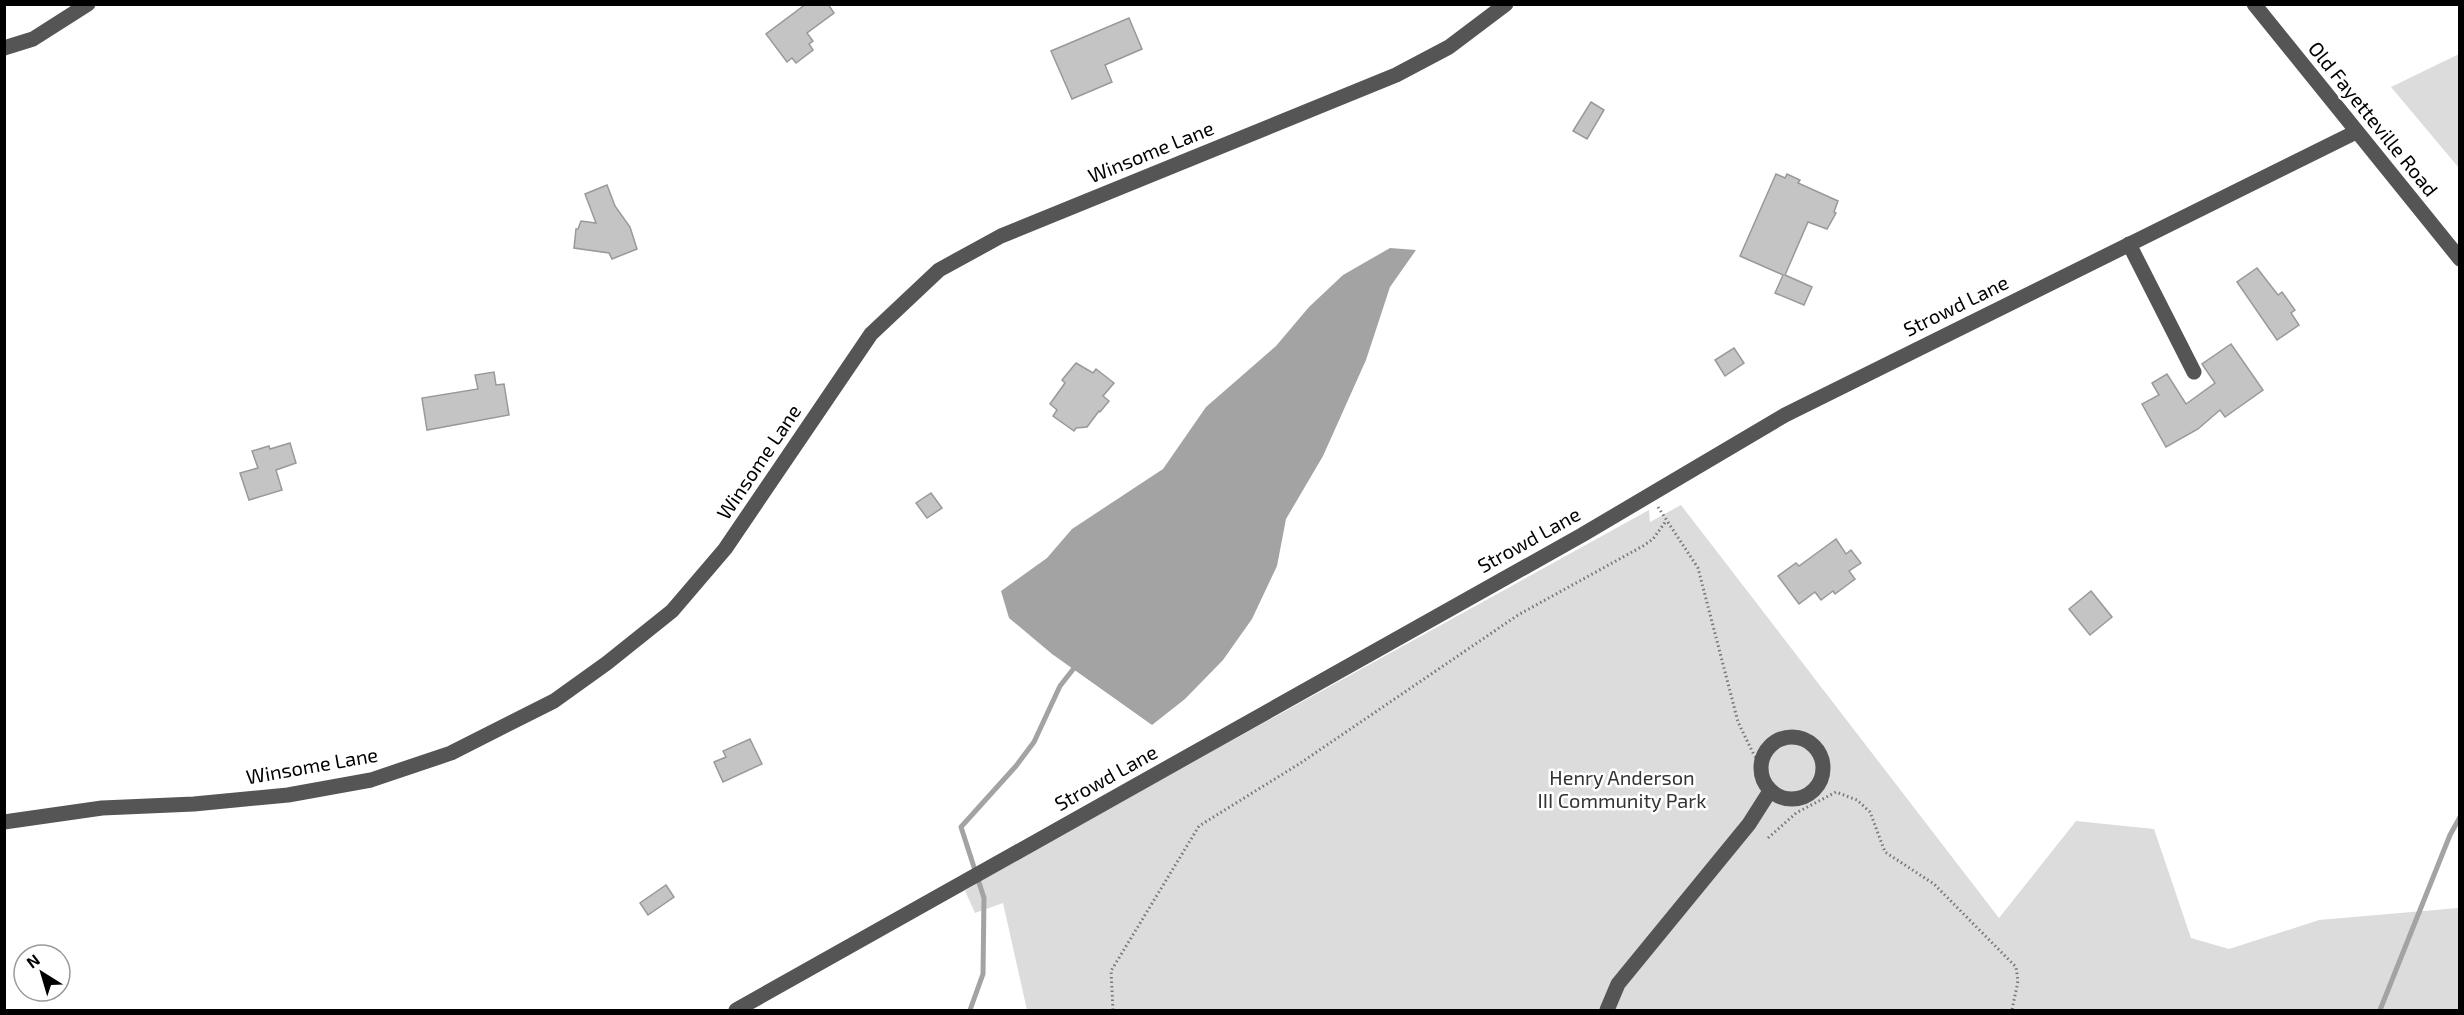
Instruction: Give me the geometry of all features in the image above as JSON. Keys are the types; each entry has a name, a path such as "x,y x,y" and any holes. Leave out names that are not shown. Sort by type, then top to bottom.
{"street":[{"path":"4,48 33,39 88,4"},
{"name":"Winsome Lane","path":"4,822 102,808 194,804 288,795 371,780 451,753 554,700 607,663 672,611 725,549 871,334 939,270 1002,236 1396,75 1449,47 1506,4"},
{"name":"Old Fayetteville Road","path":"2254,4 2460,259"},
{"name":"Strowd Lane","path":"736,1011 1582,535 1785,415 2356,132"},
{"path":"2129,244 2194,372"},
{"path":"1791,737 1801,738 1811,743 1820,753 1824,763 1820,783 1810,795 1791,800 1780,798 1770,791 1761,775 1761,764 1764,753 1771,745 1780,739 1791,737"},
{"path":"1607,1011 1618,984 1749,824 1770,791"}],"path":[{"path":"1651,494 1666,521 1698,568 1738,722 1754,755 1761,764"},
{"path":"1113,1011 1111,971 1199,826 1299,764 1518,615 1643,546 1653,539 1666,521"},
{"path":"1768,838 1796,813 1836,792 1857,800 1870,812 1885,852 1934,884 2016,967 2018,981 2012,1011"}],"green space":[{"path":"2459,54 2459,168 2391,87"},
{"name":"Henry Anderson III Community Park","path":"1681,505 1999,918 2076,821 2154,829 2191,938 2229,949 2319,920 2458,908 2459,1010 1027,1010 1003,903 975,913 965,891 994,872 1649,510 1650,522"}],"shaded area":[{"path":"1390,248 1416,250 1390,287 1366,360 1323,456 1286,519 1277,566 1252,619 1223,660 1185,699 1152,725 1052,654 1009,618 1001,591 1047,558 1072,529 1163,469 1206,407 1276,346 1309,307 1343,275"}],"building":[{"path":"806,4 828,4 834,13 807,33 813,41 809,44 813,50 796,63 792,58 787,62 766,34"},
{"path":"1129,18 1142,49 1105,65 1112,82 1072,99 1051,51"},
{"path":"1591,102 1604,110 1587,139 1573,131"},
{"path":"1776,174 1785,178 1787,174 1800,180 1798,183 1838,201 1834,212 1836,213 1827,229 1808,222 1785,275 1812,287 1804,305 1775,293 1783,275 1740,256"},
{"path":"607,185 615,206 630,227 637,249 612,259 609,253 574,248 576,229 581,221 596,223 585,194"},
{"path":"2257,268 2278,295 2282,292 2295,310 2291,313 2299,325 2277,340 2237,282"},
{"path":"2231,344 2263,390 2225,417 2220,410 2198,429 2166,447 2142,404 2159,395 2152,383 2167,374 2186,404 2215,383 2202,364"},
{"path":"1734,348 1744,363 1725,376 1715,360"},
{"path":"1076,363 1093,373 1096,369 1114,383 1103,396 1109,401 1100,412 1087,427 1076,428 1074,431 1053,416 1057,410 1050,404 1065,383 1062,380"},
{"path":"494,372 496,385 504,384 509,415 427,430 422,398 478,389 475,375"},
{"path":"290,443 296,463 276,470 282,490 249,500 240,473 258,468 252,451"},
{"path":"931,493 942,508 927,518 916,503"},
{"path":"1836,539 1846,554 1851,550 1861,563 1849,571 1855,579 1835,594 1833,591 1821,600 1815,592 1799,604 1778,576 1796,563 1799,566"},
{"path":"2091,591 2112,617 2090,635 2069,609"},
{"path":"750,739 762,764 723,782 714,762 726,757 723,751"},
{"path":"666,885 674,897 648,915 640,903"}],"waterway":[{"path":"970,1010 983,974 984,898 961,827 1016,766 1034,742 1060,686 1078,663"},
{"path":"2380,1010 2450,835 2460,817"}]}
